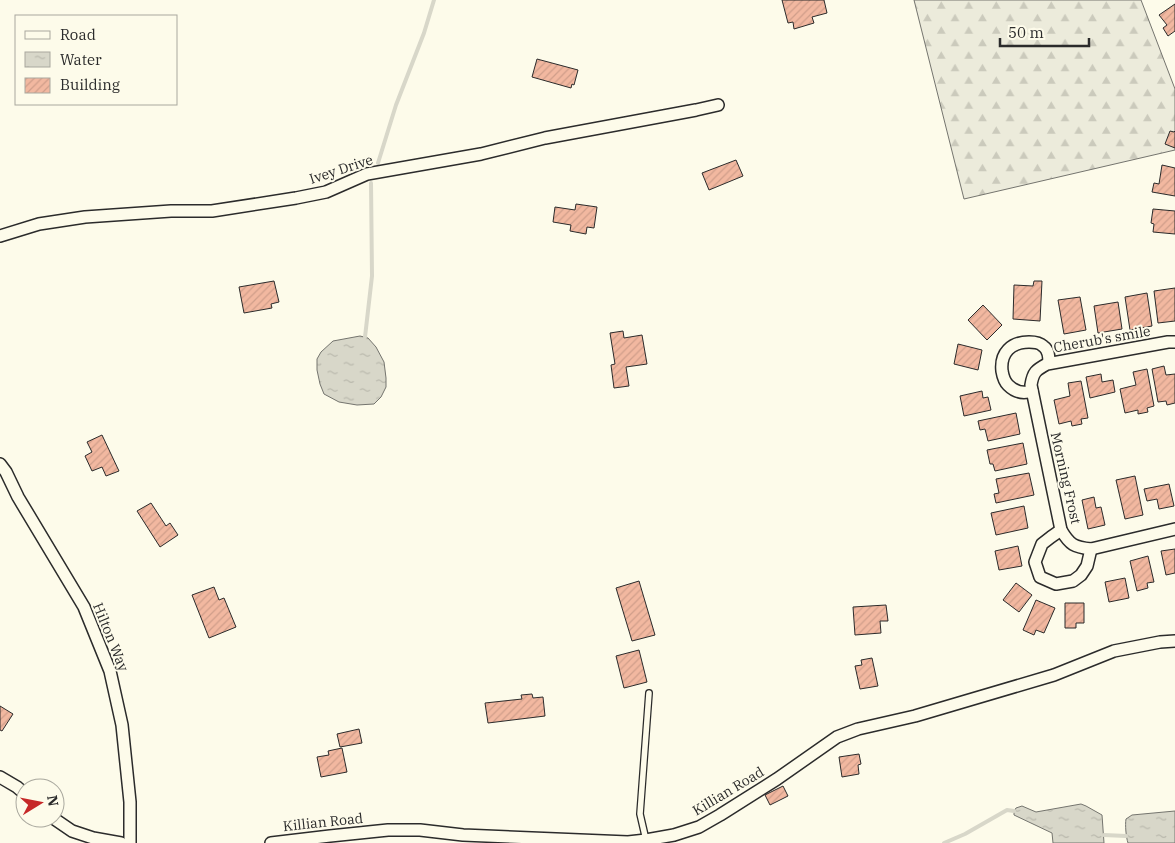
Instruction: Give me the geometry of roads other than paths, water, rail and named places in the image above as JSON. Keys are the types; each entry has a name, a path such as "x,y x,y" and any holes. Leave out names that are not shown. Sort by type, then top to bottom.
{"street":[{"name":"Ivey Drive","path":"0,236 39,224 85,217 171,211 212,211 296,198 326,192 367,174 481,154 545,138 718,105"},
{"path":"1032,391 1026,393 1019,392 1004,381 1001,362 1006,351 1015,344 1034,342 1044,346 1049,354 1049,363"},
{"name":"Cherub's smile","path":"1036,370 1049,363 1175,342"},
{"name":"Morning Frost","path":"1036,370 1031,385 1061,530 1069,543 1081,548 1091,549"},
{"name":"Hilton Way","path":"0,464 84,607 110,671 122,725 130,802 130,843"},
{"path":"1061,530 1042,544 1035,562 1040,577 1056,584 1072,580 1081,575 1091,549 1175,529"},
{"name":"Killian Road","path":"271,843 388,830 420,830 464,839 628,842 674,835 699,827 713,819 777,779 837,737 858,729 915,716 1054,675 1114,651 1175,641"},
{"path":"0,777 15,785"},
{"path":"65,826 72,831 93,838 121,843"}],"lane":[{"path":"646,840 640,814 649,693"}],"water":[{"path":"360,336 368,338 376,347 384,362 386,387 381,397 374,404 357,405 339,402 324,394 317,370 317,359 321,352 333,341"},
{"path":"1081,804 1102,815 1104,843 1053,843 1052,833 1014,815 1016,808 1022,806 1036,812"},
{"path":"1175,811 1175,843 1128,843 1126,819 1132,815"}],"waterway":[{"path":"378,163 396,105 424,33 434,0"},
{"path":"365,337 372,276 371,183"},
{"path":"944,843 965,834 1007,810 1014,811"},
{"path":"1104,835 1126,836"}]}
